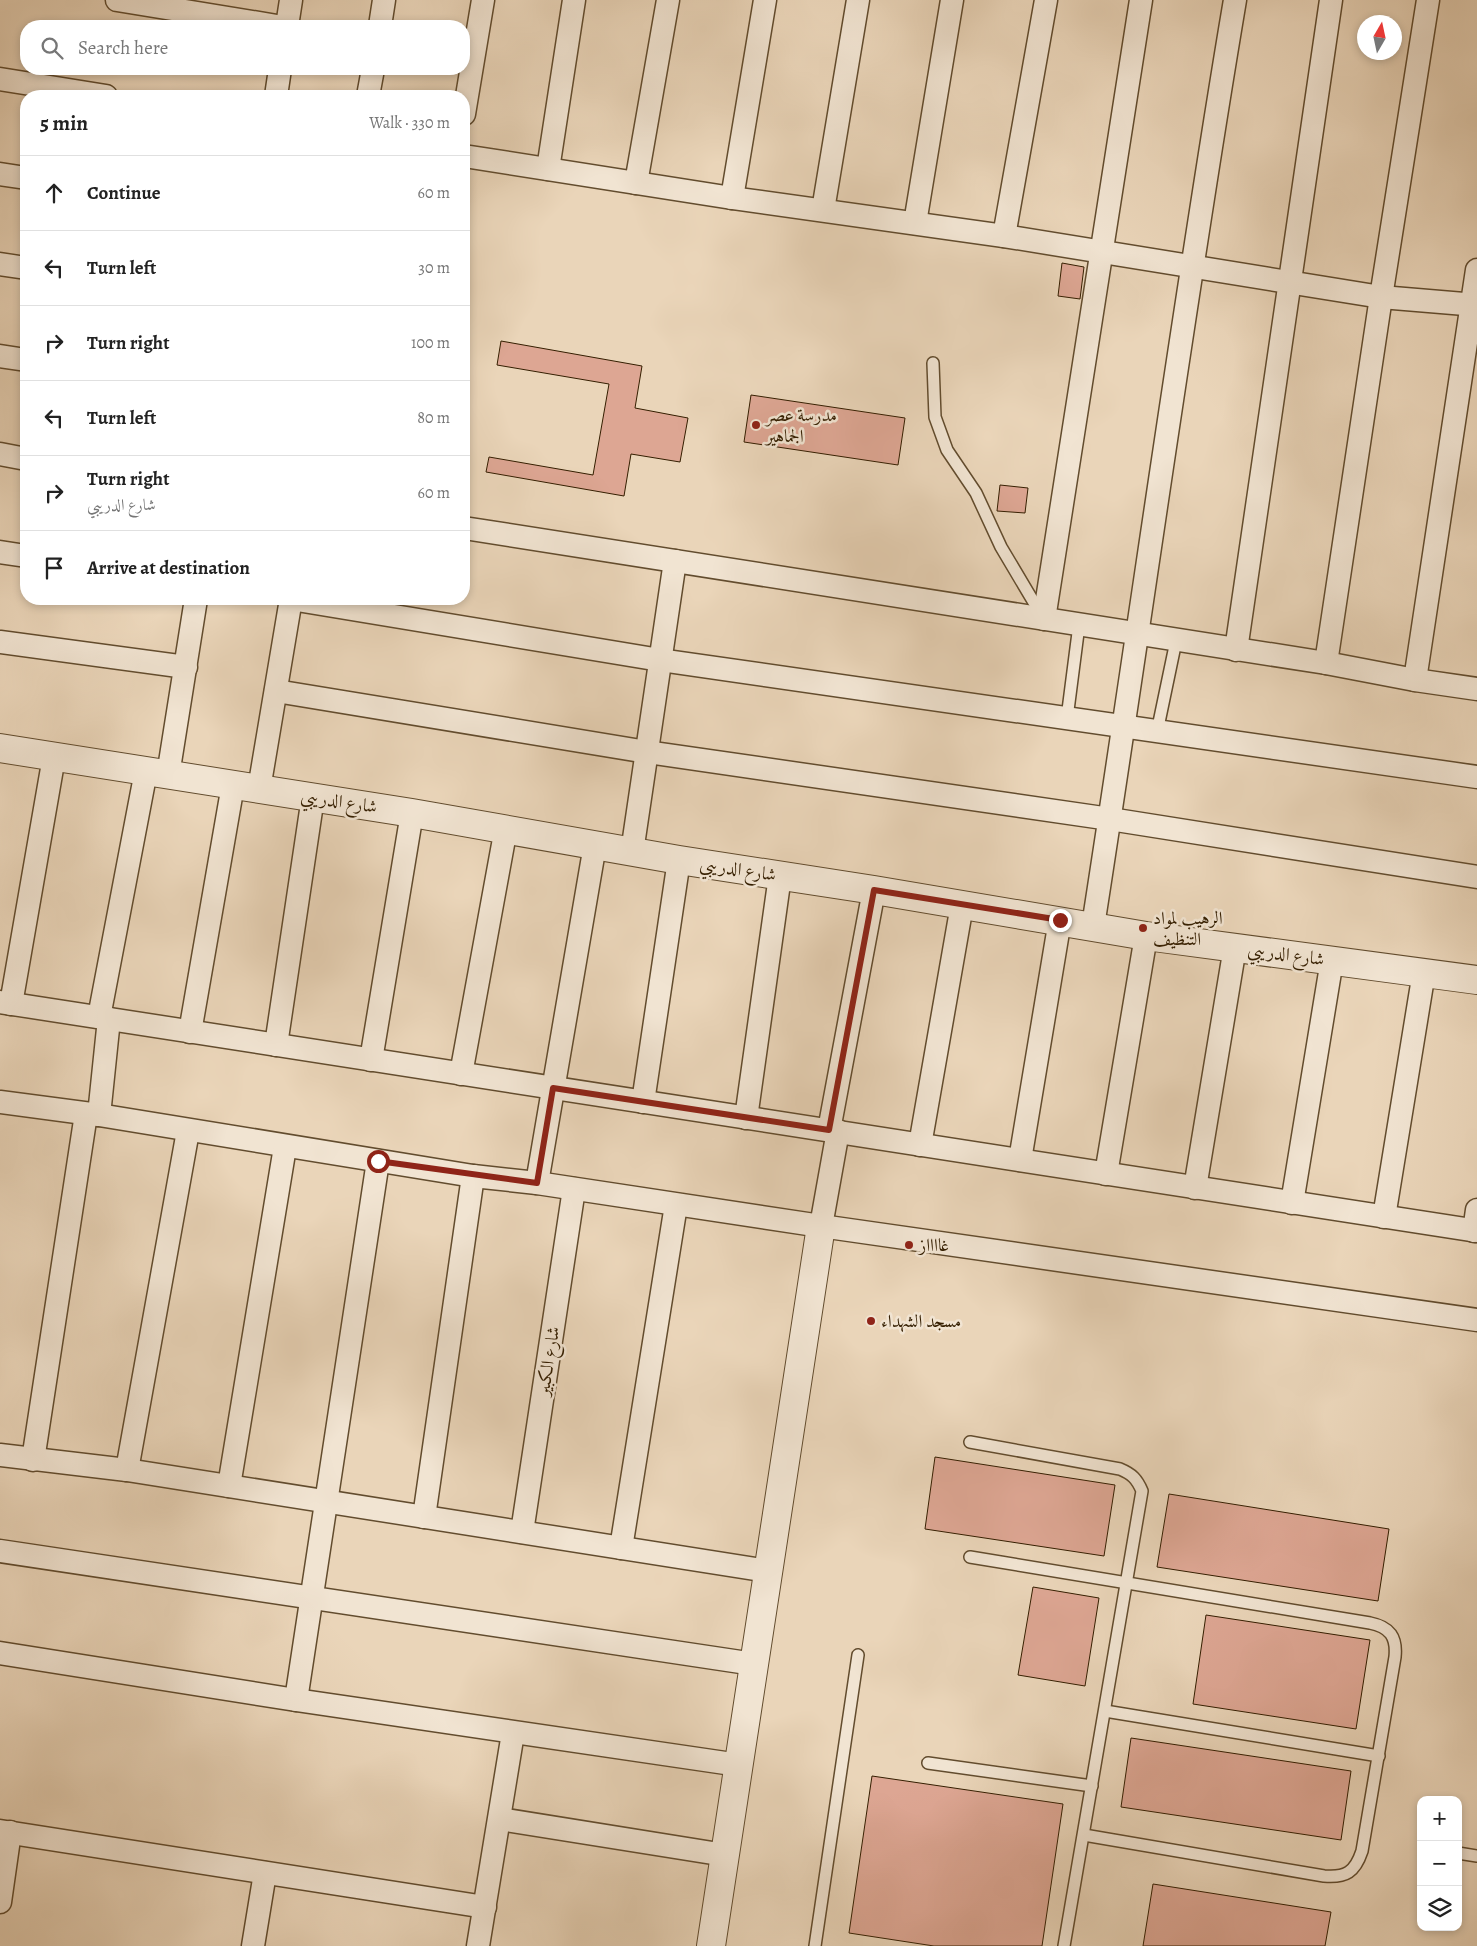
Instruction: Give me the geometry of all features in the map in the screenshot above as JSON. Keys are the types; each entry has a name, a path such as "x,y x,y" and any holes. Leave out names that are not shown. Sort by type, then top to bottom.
{"street":[{"path":"117,0 239,20"},
{"path":"288,20 291,0"},
{"path":"381,20 384,0"},
{"path":"468,90 483,0"},
{"path":"548,169 574,0"},
{"path":"636,183 668,0"},
{"path":"732,198 765,0"},
{"path":"823,210 858,0"},
{"path":"915,223 952,0"},
{"path":"1004,236 1046,0"},
{"path":"1044,619 1141,0"},
{"path":"1092,926 1125,728 1210,150 1235,0"},
{"path":"1236,650 1288,283 1331,0"},
{"path":"1326,663 1428,0"},
{"path":"277,90 279,75"},
{"path":"369,90 372,75"},
{"path":"0,79 69,90"},
{"path":"470,157 732,198 1004,236 1381,297 1474,305"},
{"path":"0,174 20,177"},
{"path":"0,264 20,267"},
{"path":"1415,680 1474,305 1477,270"},
{"path":"0,356 20,359"},
{"path":"0,454 20,458"},
{"path":"470,529 1326,663 1415,680 1477,689"},
{"path":"0,552 20,555"},
{"path":"632,852 675,562"},
{"path":"33,1460 92,1115 104,1018 157,773 186,667 195,605"},
{"path":"190,1032 246,787 276,690 290,605"},
{"path":"327,605 660,660 1477,777"},
{"path":"0,642 186,667"},
{"path":"276,690 647,752 1110,819 1477,877"},
{"name":"شارع الدريبي","path":"0,748 506,828 679,860 1060,920 1146,936 1235,946 1477,980"},
{"path":"54,757 5,1003 834,1130 1384,1217 1476,1224"},
{"path":"276,1045 313,797"},
{"path":"371,1060 412,813"},
{"path":"461,1074 506,828"},
{"path":"537,1183 595,845"},
{"path":"642,1102 679,860"},
{"path":"746,1118 780,876"},
{"path":"711,1946 740,1765 834,1130 874,890"},
{"path":"920,1145 962,905"},
{"path":"1020,1160 1060,920"},
{"path":"1106,1174 1146,936"},
{"path":"1195,1188 1235,946"},
{"path":"1292,1203 1332,960"},
{"path":"1384,1217 1424,972"},
{"path":"0,1102 473,1176 537,1183 676,1205 1477,1320"},
{"path":"127,1470 188,1131"},
{"path":"229,1486 285,1147"},
{"path":"296,1700 312,1598 324,1501 378,1161"},
{"path":"424,1517 473,1176"},
{"name":"شارع الكبير","path":"522,1532 574,1189"},
{"path":"622,1548 676,1205"},
{"path":"0,1455 127,1470 768,1571"},
{"path":"0,1551 754,1664"},
{"path":"0,1653 296,1700 740,1765"},
{"path":"478,1946 513,1732"},
{"path":"500,1819 725,1855"},
{"path":"0,1902 5,1831 485,1907"},
{"path":"253,1946 265,1873"}],"lane":[{"path":"932,363 935,416 947,450 976,493 1001,547 1044,619"},
{"path":"1067,718 1079,625"},
{"path":"1156,732 1176,641"},
{"path":"970,1442 1130,1473 1138,1481 1142,1491 1064,1946"},
{"path":"970,1557 1382,1625 1392,1633 1396,1645 1380,1756 1358,1863 1349,1872 1337,1877 1084,1835"},
{"path":"815,1946 858,1655"},
{"path":"1105,1712 1380,1756"},
{"path":"928,1763 1092,1786"},
{"path":"1462,1854 1477,1856"}],"building":[{"path":"1062,263 1084,267 1080,299 1058,296"},
{"path":"501,341 642,366 635,408 688,418 680,462 631,454 624,496 486,472 489,457 593,475 609,384 497,365"},
{"path":"751,395 905,418 898,465 744,442"},
{"path":"1000,485 1028,488 1025,513 997,511"},
{"path":"935,1457 1115,1485 1104,1556 925,1529"},
{"path":"1169,1494 1389,1529 1378,1601 1157,1567"},
{"path":"1033,1587 1099,1598 1085,1686 1018,1675"},
{"path":"1206,1615 1370,1640 1356,1729 1193,1704"},
{"path":"1131,1738 1351,1771 1341,1840 1121,1807"},
{"path":"872,1776 1063,1804 1042,1946 934,1946 849,1933"},
{"path":"1153,1884 1331,1912 1325,1946 1143,1946"}],"place":[{"name":"مدرسة عصر الجماهير","path":"756,425"},
{"name":"الرهيب لمواد التنظيف","path":"1143,928"},
{"name":"غااااز","path":"909,1245"},
{"name":"مسجد الشهداء","path":"871,1321"}],"route":[{"path":"378,1161 473,1176 537,1183 553,1088 829,1130 874,890 1060,920"}]}
